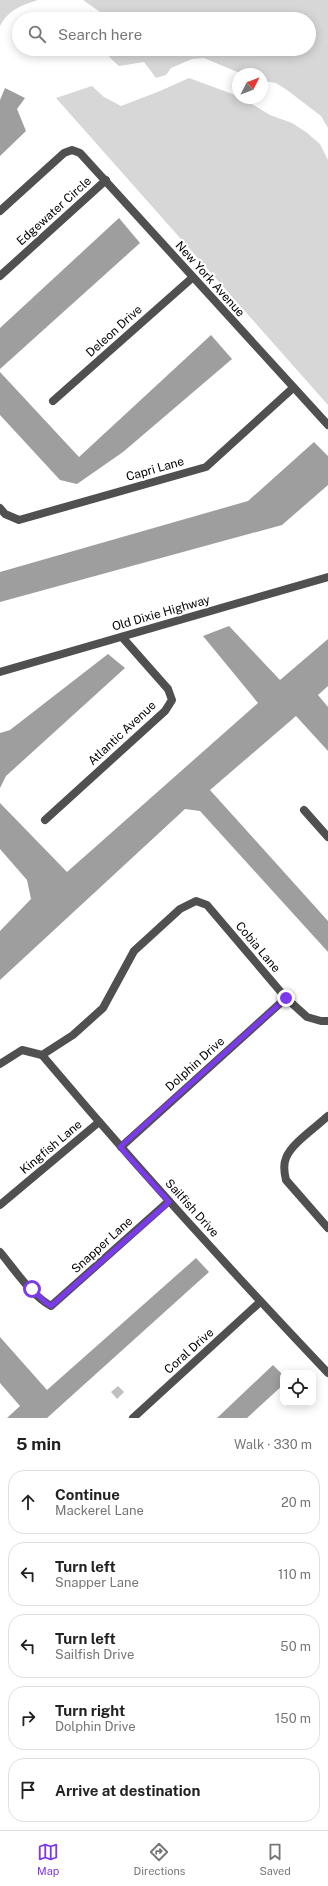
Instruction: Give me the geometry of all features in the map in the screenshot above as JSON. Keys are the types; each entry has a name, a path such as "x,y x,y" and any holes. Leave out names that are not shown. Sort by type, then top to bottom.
{"street":[{"name":"New York Avenue","path":"0,210 64,153 72,150 80,153 106,180 192,278 328,425"},
{"name":"Edgewater Circle","path":"0,276 106,180"},
{"name":"Deleon Drive","path":"53,401 192,278"},
{"name":"Capri Lane","path":"0,508 5,514 19,520 206,467 293,388"},
{"name":"Old Dixie Highway","path":"0,672 328,577"},
{"name":"Atlantic Avenue","path":"45,820 165,711 172,700 168,689 122,637"},
{"path":"304,810 328,837"},
{"name":"Cobia Lane","path":"42,1055 74,1035 103,1008 134,951 180,909 196,901 207,905 286,998 307,1018 324,1021"},
{"name":"Dolphin Drive","path":"120,1147 286,998"},
{"path":"0,1064 22,1050 42,1055"},
{"name":"Sailfish Drive","path":"42,1055 169,1202 260,1302 328,1373"},
{"path":"328,1116 290,1150 285,1159 284,1170 286,1180 328,1228"},
{"name":"Kingfish Lane","path":"0,1205 99,1122"},
{"name":"Snapper Lane","path":"0,1252 32,1289 51,1306 169,1202"},
{"name":"Coral Drive","path":"133,1418 260,1302"}],"shaded area":[{"path":"0,0 38,0 21,6 11,12 3,20 0,26"},
{"path":"83,0 328,0 328,128 321,116 287,90 276,83 268,82 268,68 232,68 232,70 204,58 192,59 171,68 166,75 156,78 144,62 119,66 109,57 316,56 316,12 100,12"},
{"path":"189,78 232,94 232,104 252,104 270,115 292,123 320,144 328,160 328,405 56,98 92,86 104,97 121,106"},
{"path":"5,88 25,98 17,109 26,131 0,156 0,100"},
{"path":"119,218 140,243 0,369 0,328"},
{"path":"211,335 232,359 123,452 77,484 60,480 0,415 0,372 79,457"},
{"path":"314,442 328,456 328,485 282,525 0,602 0,572 248,501"},
{"path":"229,626 280,680 328,639 328,686 318,695 328,707 328,751 296,716 210,790 328,921 328,952 200,811 185,809 0,980 0,931 31,899 27,880 0,849 0,803 67,872 258,703 203,636"},
{"path":"108,654 125,668 6,776 0,788 0,733 10,730"},
{"path":"196,1258 209,1272 47,1418 7,1418 20,1406 0,1383 0,1337 47,1390"},
{"path":"273,1365 280,1372 280,1388 247,1418 217,1418"}],"building":[{"path":"118,1386 124,1392 117,1399 111,1392"}],"route":[{"path":"32,1289 51,1306 169,1202 120,1147 286,998"}]}
